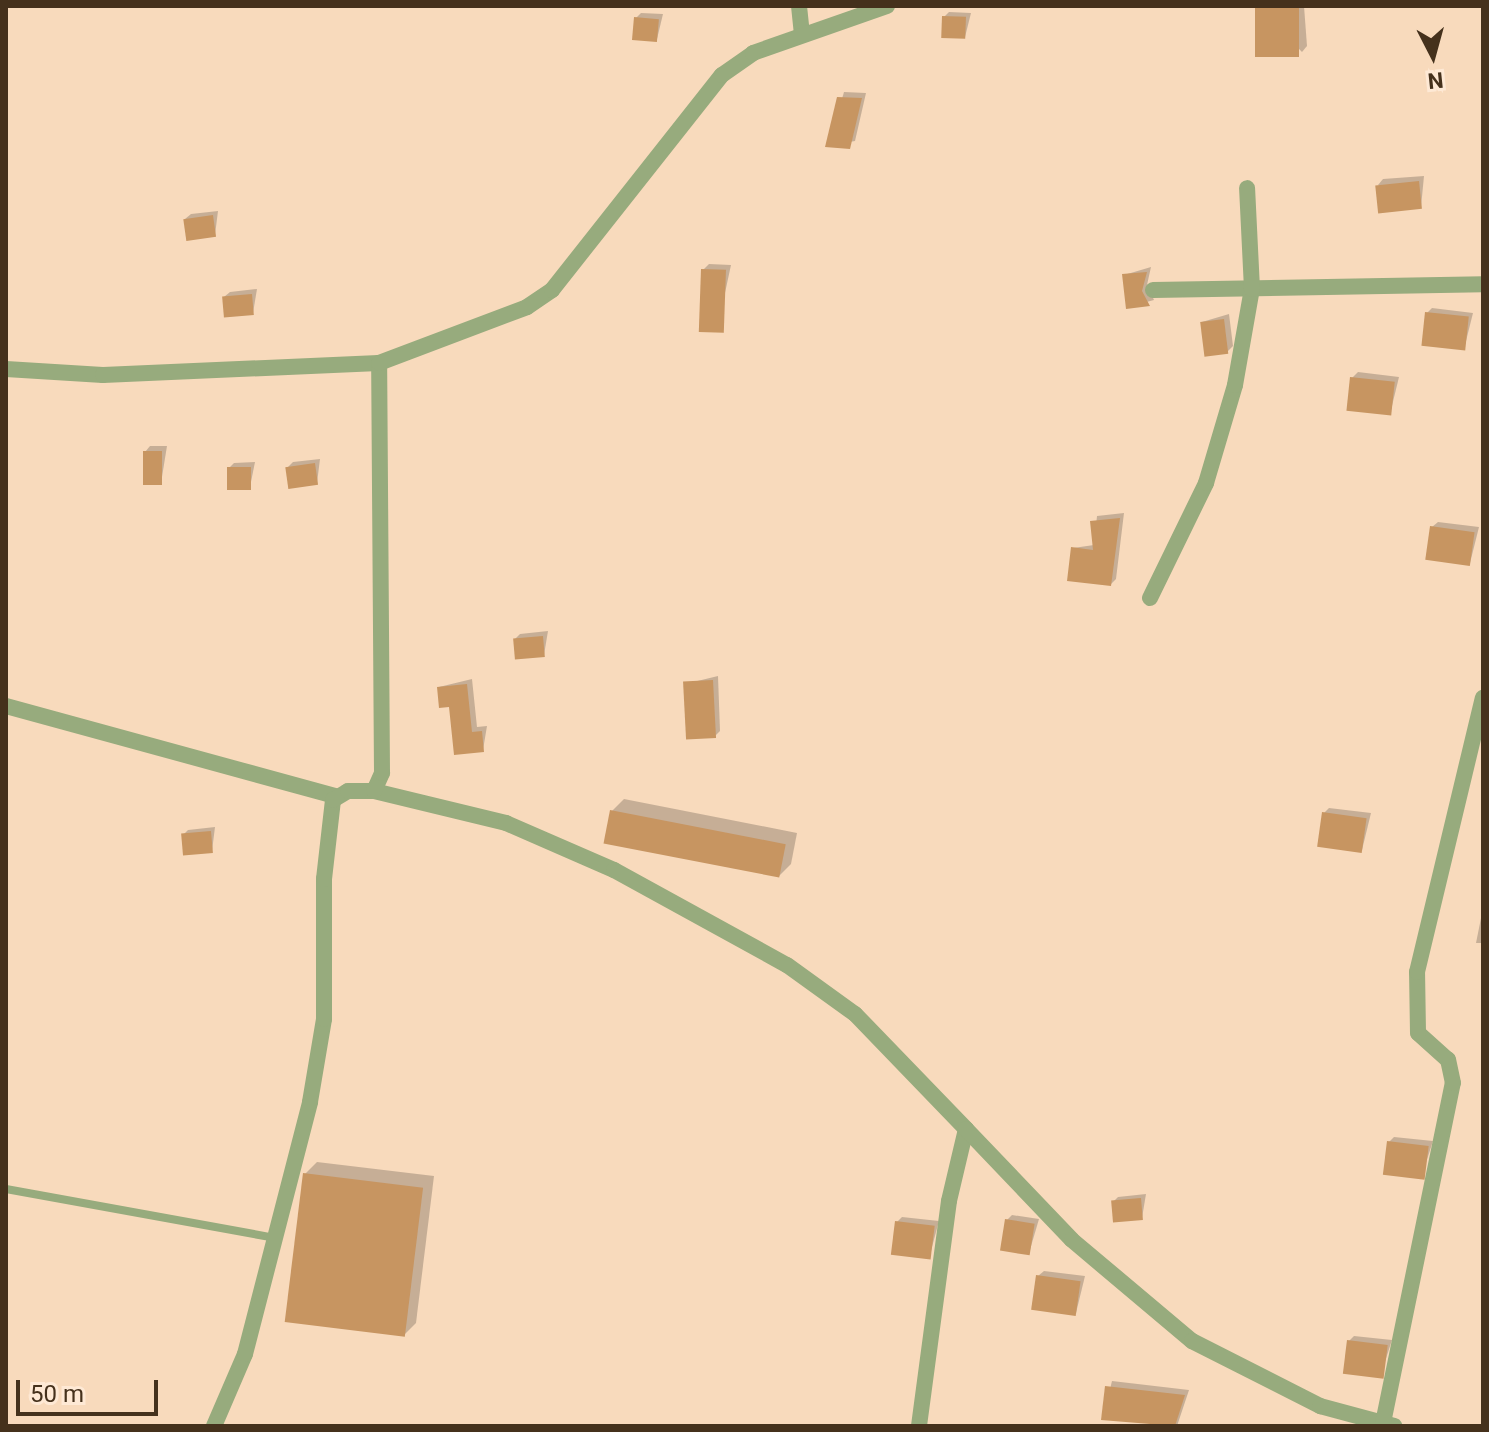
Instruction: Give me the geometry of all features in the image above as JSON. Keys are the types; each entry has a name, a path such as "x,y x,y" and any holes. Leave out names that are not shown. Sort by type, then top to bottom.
{"street":[{"path":"799,6 802,33"},
{"path":"6,369 103,375 379,363 527,307 552,290 722,75 802,33 887,6"},
{"path":"1150,598 1222,439 1252,289 1247,188"},
{"path":"1153,290 1483,284"},
{"path":"374,791 382,773 379,363"},
{"path":"6,706 336,796 374,791 506,823 614,870 787,965 855,1014 1072,1240 1192,1341 1320,1406 1389,1424 1453,1083 1448,1060 1418,1033 1417,972 1483,698"},
{"path":"214,1426 245,1354 275,1238 324,1019 324,879 336,796"},
{"path":"919,1426 944,1232 966,1129"}],"lane":[{"path":"6,1189 275,1238"}],"building":[{"path":"1255,6 1299,6 1299,57 1255,57"},
{"path":"942,16 966,17 965,39 941,38"},
{"path":"634,17 659,19 657,42 632,40"},
{"path":"837,97 862,98 850,149 825,147"},
{"path":"1419,181 1422,209 1378,213 1375,186"},
{"path":"213,215 216,237 186,241 183,219"},
{"path":"701,269 726,270 724,333 699,332"},
{"path":"1147,272 1142,291 1150,306 1126,309 1122,274"},
{"path":"252,294 254,315 224,318 222,297"},
{"path":"1425,312 1469,317 1465,350 1421,346"},
{"path":"1224,319 1228,354 1204,357 1200,322"},
{"path":"1350,377 1395,382 1391,416 1346,411"},
{"path":"143,451 162,451 162,485 143,485"},
{"path":"315,463 318,485 288,489 285,467"},
{"path":"227,467 251,467 251,490 227,490"},
{"path":"1120,518 1111,586 1067,581 1071,547 1093,550 1090,521"},
{"path":"1430,526 1475,532 1470,566 1425,560"},
{"path":"543,636 545,657 515,660 513,639"},
{"path":"713,680 716,738 686,739 683,682"},
{"path":"467,684 472,732 482,731 484,752 454,755 449,707 439,708 437,687"},
{"path":"610,810 786,844 779,878 604,843"},
{"path":"1322,812 1367,818 1362,853 1317,847"},
{"path":"211,831 213,853 183,856 181,834"},
{"path":"1387,1141 1429,1146 1425,1180 1383,1175"},
{"path":"303,1173 423,1188 405,1337 285,1322"},
{"path":"1141,1198 1143,1220 1113,1223 1111,1201"},
{"path":"1005,1219 1035,1224 1030,1255 1000,1251"},
{"path":"895,1221 935,1226 931,1260 891,1255"},
{"path":"1036,1275 1081,1281 1076,1316 1031,1310"},
{"path":"1347,1340 1388,1345 1384,1379 1343,1374"},
{"path":"1105,1386 1185,1395 1175,1426 1101,1420"}]}
